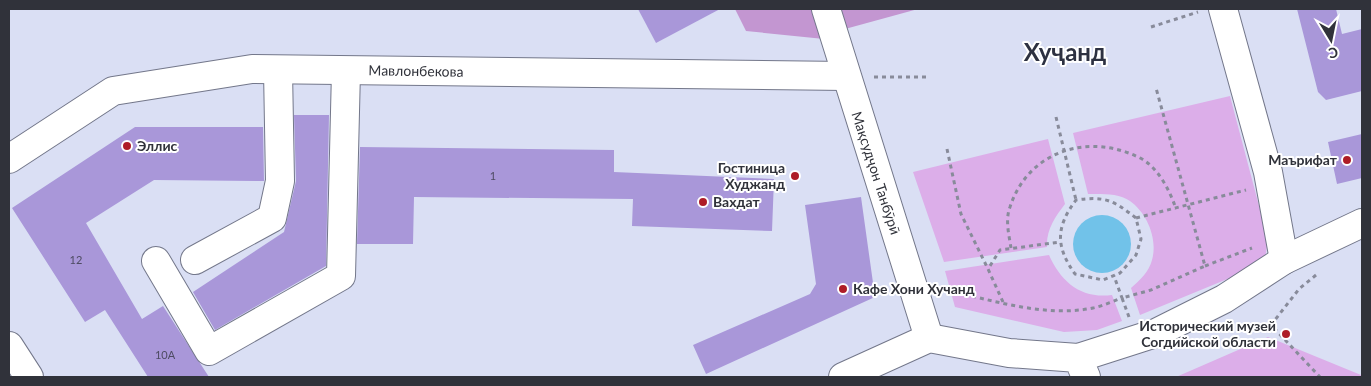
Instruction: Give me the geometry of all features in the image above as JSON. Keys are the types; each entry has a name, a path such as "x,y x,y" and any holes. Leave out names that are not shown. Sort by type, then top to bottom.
{"street":[{"name":"Мақсудҷон Танбӯрӣ","path":"826,9 929,338"},
{"path":"1206,12 1268,172 1284,260"},
{"name":"Мавлонбекова","path":"9,159 113,92 252,69 846,76"},
{"path":"195,260 272,218 280,181 278,70"},
{"path":"156,261 209,351 341,276 346,70"},
{"path":"843,377 929,338 1082,368 1137,339 1156,333 1224,299 1284,260 1362,223"},
{"path":"9,346 29,377"}],"path":[{"path":"1151,27 1206,12"},
{"path":"846,76 926,77"},
{"path":"1156,88 1206,266"},
{"path":"1056,117 1076,200 1062,227 1060,242 1063,257 1075,274 1103,280 1120,273 1136,255 1141,239 1136,218 1118,204 1104,198 1076,200"},
{"path":"1011,248 1008,230 1009,207 1024,180 1036,166 1064,150 1096,145 1143,160 1169,189 1176,209"},
{"path":"947,149 961,214 1003,302"},
{"path":"1244,180 1249,198"},
{"path":"1136,218 1246,190"},
{"path":"988,269 1000,250 1060,242"},
{"path":"1314,245 1325,268 1299,289 1271,326 1320,377"},
{"path":"933,287 1038,309 1070,310 1094,308 1151,290 1255,247"},
{"path":"1114,276 1137,339"}],"shaded area":[{"path":"735,9 825,9 834,40 746,31"},
{"path":"839,9 918,9 845,29"},
{"path":"1230,96 1268,240 1265,259 1259,266 1140,315 1131,288 1141,279 1151,264 1153,244 1150,227 1141,212 1126,198 1110,194 1088,194 1073,133"},
{"path":"1048,139 1065,204 1050,229 1047,247 944,262 913,172"},
{"path":"1049,255 1066,281 1073,287 1091,294 1101,296 1112,295 1122,321 1097,330 1064,332 955,307 945,271"},
{"path":"1268,337 1361,375 1362,377 1176,377"}],"water":[{"path":"1096,215 1108,215 1123,223 1131,238 1131,250 1123,265 1108,273 1096,273 1081,265 1073,250 1073,238 1081,223"}],"building":[{"path":"638,9 720,9 656,43"},
{"path":"1297,9 1336,9 1342,34 1362,29 1362,91 1326,100 1318,92"},
{"path":"294,115 329,115 326,266 215,330 193,292 284,232 296,181"},
{"path":"135,127 263,127 264,181 154,180 86,223 142,319 163,306 209,377 148,377 105,310 85,322 12,208"},
{"name":"Маърифат","path":"1362,134 1362,178 1337,184 1328,142"},
{"path":"360,147 614,150 614,172 774,179 772,231 632,226 633,199 414,197 413,244 357,244"},
{"name":"Кафе Хони Хучанд","path":"861,197 875,297 706,374 693,345 810,294 816,284 805,205"}],"place":[{"name":"Эллис","path":"127,146"},
{"name":"Маърифат","path":"1347,160"},
{"name":"Гостиница Худжанд","path":"795,176"},
{"name":"Вахдат","path":"703,202"},
{"name":"Кафе Хони Хучанд","path":"843,289"},
{"name":"Исторический музей Согдийской области","path":"1286,334"}],"district":[{"name":"Хуҷанд","path":"1065,53"}]}
